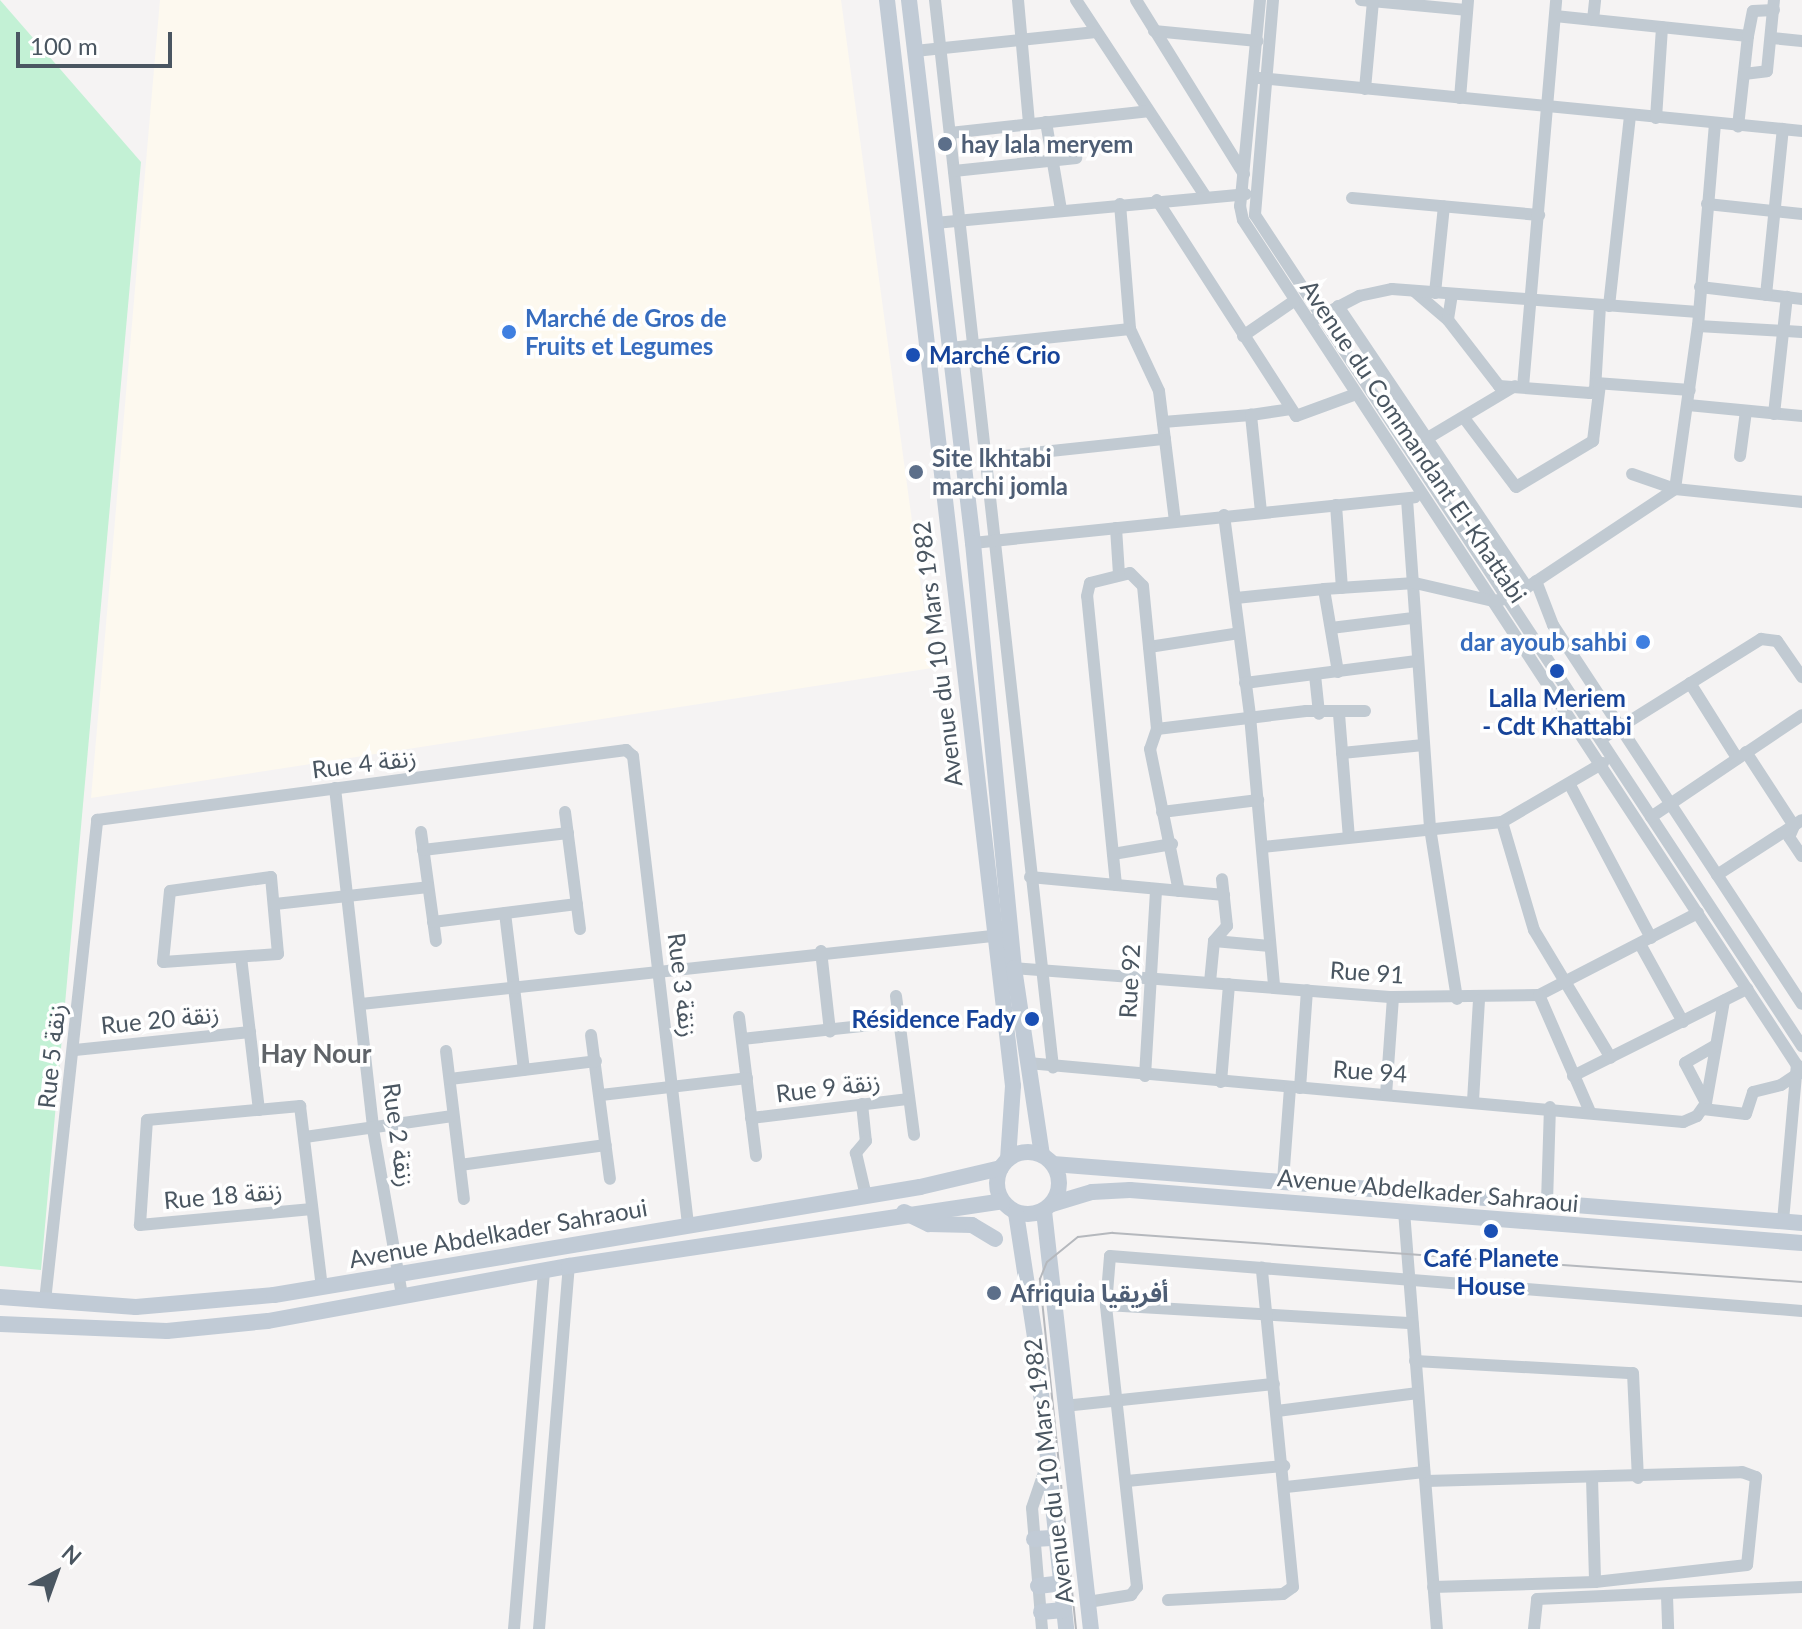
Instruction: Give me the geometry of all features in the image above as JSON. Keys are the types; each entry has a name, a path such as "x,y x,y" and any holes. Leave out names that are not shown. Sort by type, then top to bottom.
{"main road":[{"name":"Avenue du 10 Mars 1982","path":"887,0 992,936 1013,1086 1004,1164"},
{"name":"Avenue du 10 Mars 1982","path":"909,0 973,543 1014,968 1028,1063 1048,1160"},
{"path":"1024,1152 1048,1160 1060,1186 1048,1208 1016,1213 1002,1201 997,1185 1004,1164 1024,1152"},
{"name":"Avenue Abdelkader Sahraoui","path":"1048,1160 1802,1223"},
{"name":"Avenue Abdelkader Sahraoui","path":"0,1297 161,1306 322,1288 866,1196 1004,1164"},
{"name":"Avenue Abdelkader Sahraoui","path":"1048,1208 1122,1189 1802,1243"},
{"name":"Avenue Abdelkader Sahraoui","path":"0,1324 167,1331 268,1321 544,1270 904,1212 1002,1201"},
{"name":"Avenue du 10 Mars 1982","path":"1048,1208 1064,1406 1091,1629"},
{"path":"904,1212 929,1224 972,1225 995,1239"},
{"name":"Avenue du 10 Mars 1982","path":"1016,1213 1066,1629"},
{"path":"1034,1539 1056,1538"},
{"path":"1038,1586 1061,1583"},
{"path":"1041,1620 1064,1610"}],"street":[{"path":"935,0 1053,1067"},
{"path":"1018,0 1029,124"},
{"path":"1076,0 1205,196"},
{"path":"1136,0 1244,174"},
{"name":"Avenue du Commandant El-Khattabi","path":"1260,0 1258,41 1261,79 1243,220 1294,301 1315,319 1411,447 1802,1046"},
{"name":"Avenue du Commandant El-Khattabi","path":"1273,0 1244,174 1247,194 1261,228 1356,394 1698,913 1798,1071"},
{"path":"1365,89 1365,0 1467,5 1460,98"},
{"path":"1519,386 1532,301 1556,0"},
{"path":"1593,20 1595,0"},
{"path":"1738,126 1748,36 1753,11 1774,5 1766,74 1744,74"},
{"path":"1555,16 1748,36"},
{"path":"1656,118 1662,27"},
{"path":"1154,31 1258,41"},
{"path":"915,51 1096,32"},
{"path":"1772,38 1802,41"},
{"path":"1261,79 1802,131"},
{"path":"950,133 1148,111"},
{"path":"1464,418 1516,487 1593,441 1605,305 1630,115"},
{"path":"1046,122 1061,210"},
{"path":"1236,598 1415,583 1493,601 1511,598 1675,489 1698,319 1715,124"},
{"path":"1766,295 1783,129"},
{"path":"954,171 1076,158"},
{"path":"935,223 1247,194"},
{"path":"1352,198 1539,215"},
{"path":"1157,200 1291,409 1301,417 1356,394"},
{"path":"1120,204 1130,329 1159,391 1175,521"},
{"path":"1707,204 1802,214"},
{"path":"1435,293 1444,206"},
{"path":"1700,287 1802,299"},
{"path":"1315,319 1376,290 1414,291 1605,305 1802,332"},
{"path":"1414,291 1448,320 1499,386 1590,393 1598,384"},
{"path":"1448,320 1452,294"},
{"path":"1774,414 1787,297"},
{"path":"1243,336 1294,301"},
{"path":"1338,306 1531,584 1553,625 1669,805 1802,1004"},
{"path":"950,348 1130,329"},
{"path":"1598,384 1690,390"},
{"path":"1411,447 1519,386"},
{"path":"1688,405 1802,416"},
{"path":"1163,422 1291,409"},
{"path":"1740,456 1746,411"},
{"path":"1251,415 1261,512"},
{"path":"986,458 1165,439"},
{"path":"1632,474 1675,489 1802,502"},
{"path":"973,543 1422,496"},
{"path":"1407,499 1430,828 1457,999"},
{"path":"1336,505 1342,588"},
{"path":"1224,515 1250,716 1274,986"},
{"path":"1116,528 1119,575"},
{"path":"1116,885 1087,596 1090,583 1119,575 1136,575 1143,586 1157,729 1149,741 1179,891"},
{"path":"1324,589 1338,672"},
{"path":"1331,628 1413,618"},
{"path":"1149,647 1239,633"},
{"path":"1601,739 1767,637 1777,641 1802,677"},
{"path":"1245,683 1417,661"},
{"path":"1315,675 1319,714"},
{"path":"1690,683 1742,755 1798,823"},
{"path":"1157,729 1250,716 1365,711"},
{"path":"1339,714 1349,837"},
{"path":"1651,817 1802,715"},
{"path":"1342,753 1424,745"},
{"name":"Rue 4 زنقة","path":"102,817 630,751"},
{"name":"Rue 3 زنقة","path":"630,751 674,1086 688,1225"},
{"path":"1263,847 1502,822 1570,785 1599,767 1611,755"},
{"path":"1570,785 1683,1022"},
{"name":"Rue 2 زنقة","path":"335,788 350,896 373,1129 402,1296"},
{"path":"1162,812 1258,800"},
{"path":"565,812 580,929"},
{"name":"Rue 5 زنقة","path":"45,1301 75,1050 94,830 102,817"},
{"path":"1502,822 1529,917 1569,980 1611,1058"},
{"path":"1798,823 1789,837 1802,856"},
{"path":"1717,875 1798,823"},
{"path":"421,832 436,941"},
{"path":"423,850 568,833"},
{"path":"1113,854 1172,844"},
{"path":"271,877 275,904 279,953 163,962 170,891 271,877"},
{"path":"1030,877 1224,895"},
{"path":"1210,982 1214,941 1227,926 1222,879"},
{"path":"275,904 428,887"},
{"name":"Rue 92","path":"1145,1076 1156,889"},
{"path":"433,922 577,904"},
{"path":"505,913 524,1070"},
{"name":"Rue 91","path":"1014,968 1393,997 1479,1000 1539,995 1698,913"},
{"path":"361,1004 821,951 992,936"},
{"path":"1214,941 1270,946"},
{"path":"821,951 830,1031"},
{"path":"241,957 259,1110 300,1106 322,1288"},
{"path":"1221,1082 1229,984"},
{"path":"1573,1076 1747,989"},
{"path":"1283,1181 1307,990"},
{"path":"1539,995 1590,1112"},
{"path":"896,996 914,1135"},
{"path":"1386,1095 1393,997"},
{"path":"1473,1101 1479,1000"},
{"path":"1705,1106 1724,1001"},
{"path":"739,1017 756,1156"},
{"path":"742,1039 899,1022"},
{"name":"Rue 20 زنقة","path":"75,1050 250,1032"},
{"path":"591,1035 610,1179"},
{"path":"1705,1106 1685,1063 1715,1046"},
{"path":"446,1051 464,1199"},
{"path":"450,1079 596,1061"},
{"name":"Rue 94","path":"1028,1063 1145,1076 1550,1107 1683,1122 1705,1106"},
{"path":"1705,1106 1746,1114 1753,1092 1781,1085 1798,1071"},
{"path":"1783,1221 1798,1071"},
{"path":"601,1095 747,1078"},
{"name":"Rue 9 زنقة","path":"751,1118 909,1099"},
{"path":"862,1104 866,1141 856,1153 866,1196"},
{"path":"1547,1202 1550,1107"},
{"name":"Rue 18 زنقة","path":"259,1110 149,1119 138,1223 312,1209"},
{"path":"305,1137 453,1116"},
{"path":"460,1165 606,1145"},
{"path":"1404,1211 1437,1629"},
{"path":"1088,1602 1131,1595 1137,1587 1106,1305 1110,1256 1802,1311"},
{"path":"539,1629 569,1266"},
{"path":"1168,1600 1292,1589 1286,1487 1264,1312 1262,1268"},
{"path":"514,1629 544,1270"},
{"path":"1106,1305 1412,1323"},
{"path":"1415,1361 1633,1373 1638,1478"},
{"path":"1064,1406 1274,1384"},
{"path":"1277,1411 1418,1393"},
{"path":"1041,1620 1033,1499 1048,1461"},
{"path":"1127,1481 1284,1466"},
{"path":"1286,1487 1425,1476 1638,1478 1742,1472 1756,1477 1747,1565 1595,1582 1433,1587"},
{"path":"1592,1478 1595,1582"},
{"path":"1534,1629 1537,1599 1667,1596 1802,1587"},
{"path":"1667,1596 1668,1629"}],"shaded area":[{"name":"Marché de Gros de Fruits et Legumes","path":"160,0 841,0 932,668 91,798"}],"green space":[{"path":"0,0 141,162 41,1270 0,1266"}],"tram line":[{"path":"1076,1629 1040,1279 1047,1262 1078,1237 1113,1233 1802,1282"}],"place":[{"name":"hay lala meryem","path":"945,144"},
{"name":"Marché de Gros de Fruits et Legumes","path":"509,332"},
{"name":"Marché Crio","path":"913,355"},
{"name":"Site lkhtabi marchi jomla","path":"916,472"},
{"name":"dar ayoub sahbi","path":"1643,642"},
{"name":"Lalla Meriem - Cdt Khattabi","path":"1557,671"},
{"name":"Résidence Fady","path":"1032,1019"},
{"name":"Café Planete House","path":"1491,1231"},
{"name":"Afriquia أفريقيا","path":"994,1293"}],"district":[{"name":"Hay Nour","path":"316,1054"}]}
